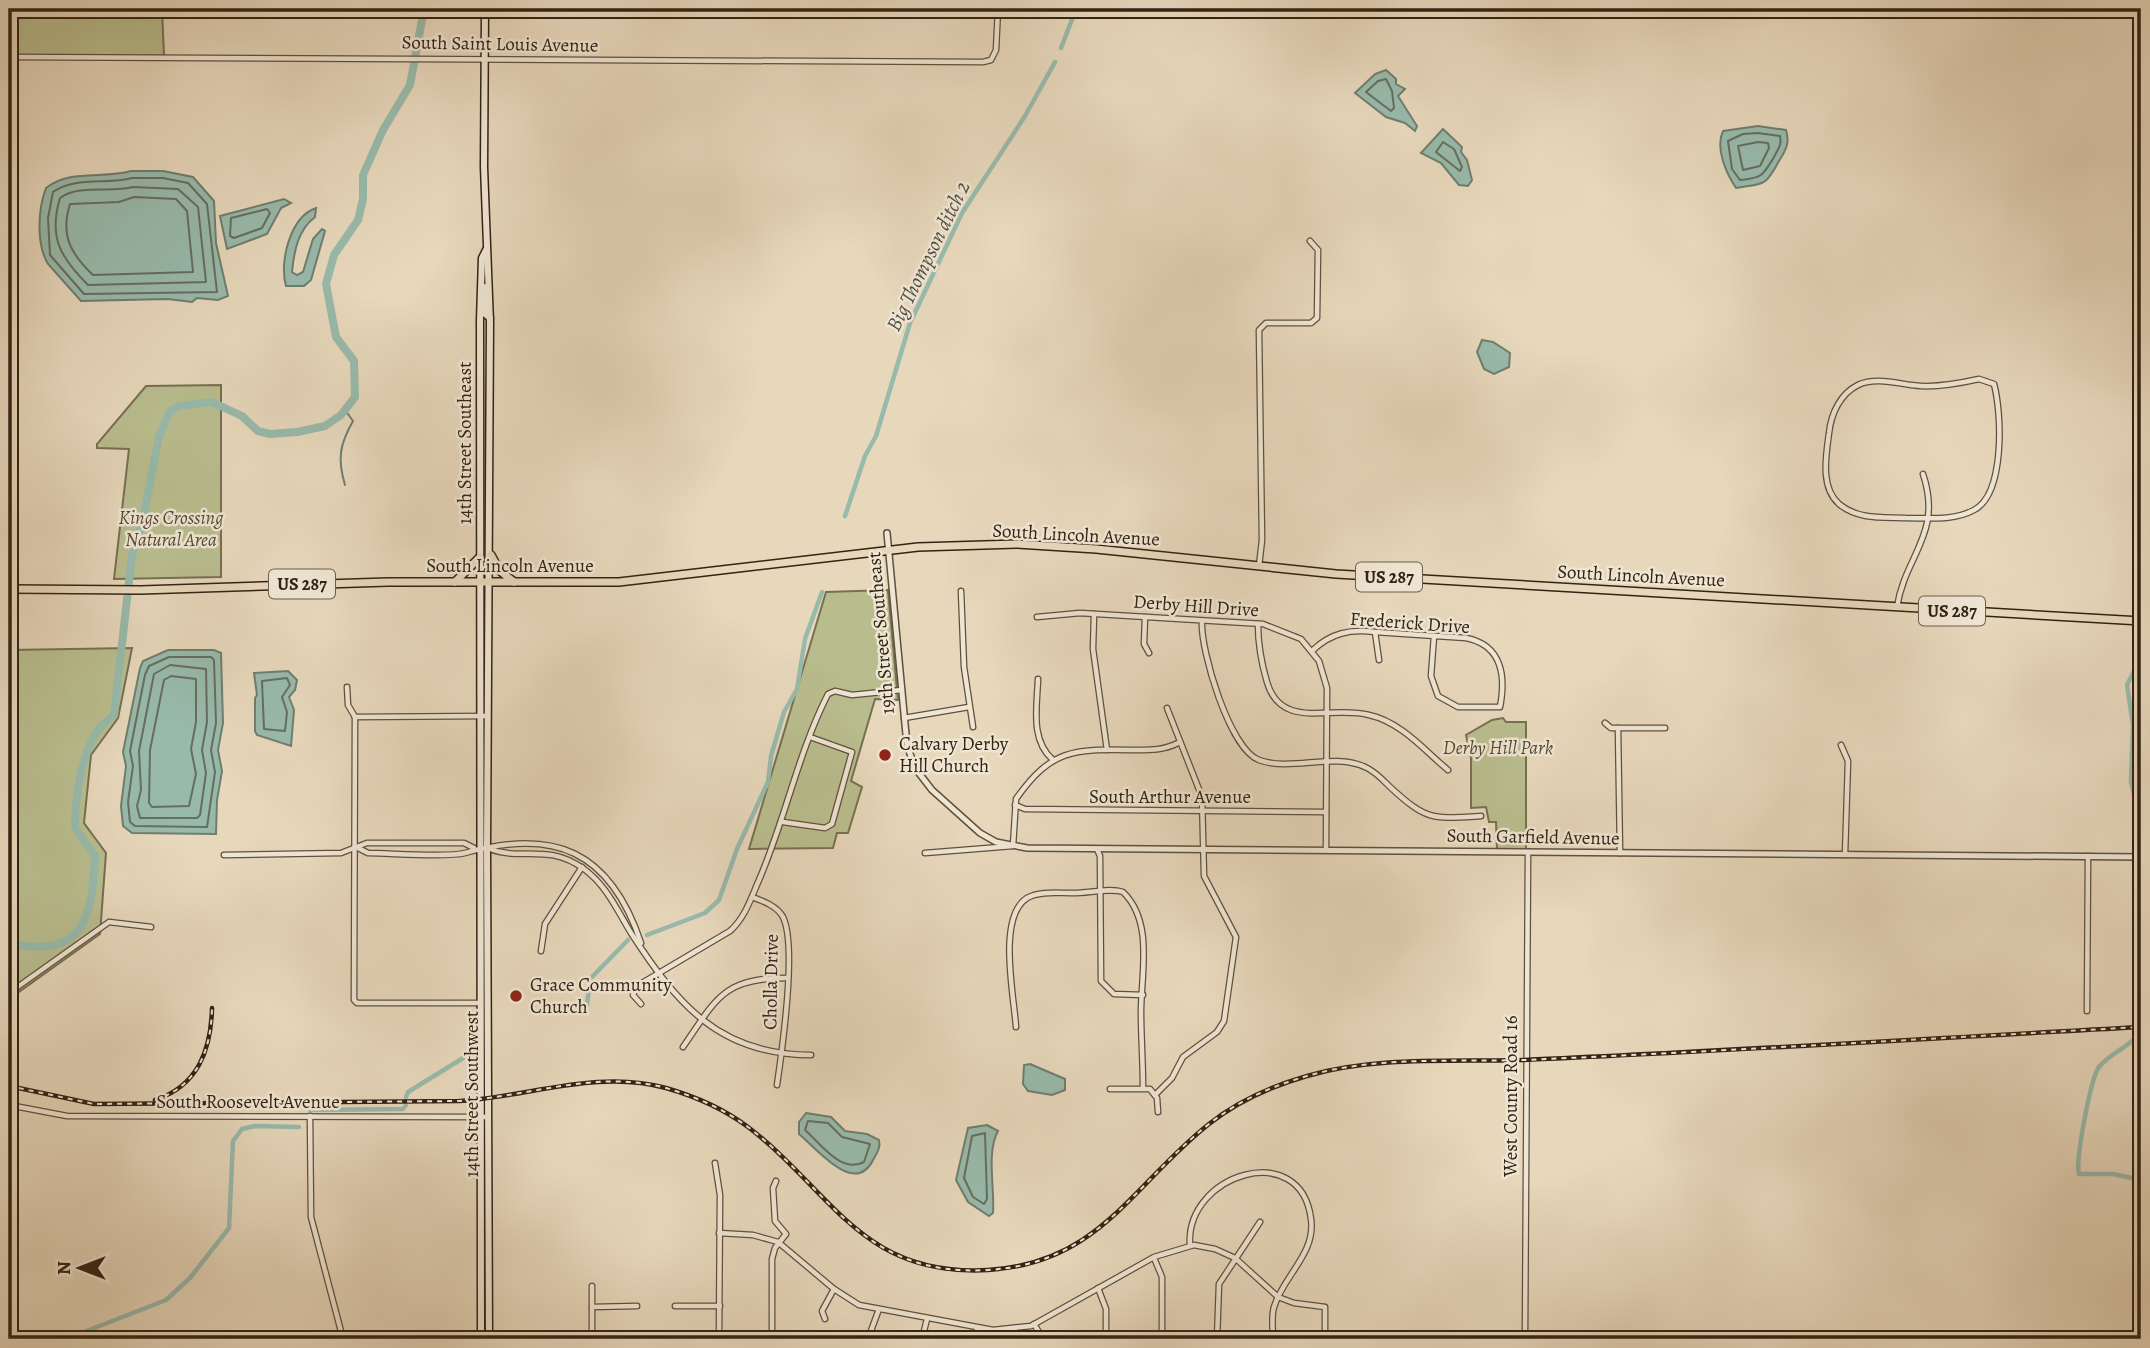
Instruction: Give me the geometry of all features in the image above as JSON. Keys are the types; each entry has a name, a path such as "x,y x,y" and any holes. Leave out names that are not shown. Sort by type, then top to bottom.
{"highway":[{"name":"South Lincoln Avenue","path":"9,589 141,590 646,580 888,550 958,545 1050,545 1259,567 2141,621"},
{"path":"491,555 499,570 514,582"},
{"path":"455,582 480,557"}],"main road":[{"name":"14th Street Southeast","path":"481,848 491,555 490,260 486,250 485,9"},
{"name":"14th Street Southeast","path":"484,716 480,557 480,320 482,258 486,250"},
{"path":"482,284 486,286 485,314 490,318"},
{"path":"480,320 487,335 490,378"},
{"name":"14th Street Southwest","path":"481,848 489,1339"},
{"name":"14th Street Southwest","path":"481,1339 485,1117"}],"street":[{"name":"South Saint Louis Avenue","path":"9,57 991,60 996,50 998,9"},
{"path":"1259,567 1262,540 1259,330 1266,323 1308,323 1317,318 1318,250 1310,241"},
{"path":"1979,379 1994,384 1999,445 1996,473 1984,503 1974,511 1950,518 1927,518 1857,514 1838,503 1827,483 1830,422 1838,403 1855,386 1881,381 1923,386 1979,379"},
{"path":"1896,608 1903,577 1924,541 1928,498 1923,474"},
{"name":"19th Street Southeast","path":"887,533 909,754 923,780 980,833 996,842 1013,846"},
{"path":"961,592 969,707 973,727"},
{"name":"Derby Hill Drive","path":"1037,617 1043,614 1094,614 1258,624 1290,632 1312,650"},
{"path":"1094,614 1093,649 1107,750"},
{"path":"1145,617 1144,643 1149,653"},
{"path":"1202,621 1204,641 1220,699 1241,746 1255,758 1268,762 1351,762 1369,769 1423,814 1443,818 1481,816"},
{"path":"1258,624 1259,652 1274,699 1290,711 1366,714 1391,723 1448,770"},
{"path":"1375,632 1379,660"},
{"name":"Frederick Drive","path":"1312,650 1338,634 1375,632 1470,638 1493,650 1501,674 1500,707 1458,707 1438,696 1432,681 1434,636"},
{"path":"1312,650 1326,679 1326,850"},
{"path":"1038,679 1037,735 1041,748 1052,760"},
{"path":"348,687 348,705 355,717 355,1002 484,1003"},
{"path":"640,1004 632,992 657,973 730,931 741,920 783,822 810,737 830,692 852,695 902,690"},
{"path":"904,718 969,707"},
{"path":"1155,1095 1172,1078 1183,1057 1217,1031 1226,1015 1236,937 1204,876 1201,794 1178,743 1167,708"},
{"path":"355,717 484,716"},
{"path":"1605,723 1618,728 1665,728"},
{"path":"1618,728 1620,853"},
{"path":"783,822 825,828 832,824 852,752 810,737"},
{"path":"1013,846 1014,805 1021,792 1052,760 1076,750 1159,750 1178,743"},
{"path":"1841,745 1847,761 1845,855"},
{"name":"South Arthur Avenue","path":"1014,805 1025,810 1326,811"},
{"path":"224,855 341,853 367,842 464,843 497,852 553,855 582,867 606,890 657,973 675,996 702,1020 744,1043 782,1053 811,1055"},
{"path":"355,848 368,853 464,853 497,843 544,844 585,859 615,889 642,947"},
{"name":"South Garfield Avenue","path":"925,853 1013,846 1097,849 2141,857"},
{"path":"1097,849 1100,856 1102,984 1114,994 1143,995"},
{"name":"West County Road 16","path":"1525,1339 1528,853"},
{"path":"2087,1011 2088,856"},
{"path":"541,951 545,924 582,867"},
{"path":"1016,1027 1009,940 1013,915 1027,898 1037,894 1092,894 1101,890 1123,892 1139,919 1145,975 1143,1088"},
{"name":"Cholla Drive","path":"752,897 773,907 783,919 787,1017 777,1084"},
{"path":"9,993 109,922 151,927"},
{"path":"683,1047 718,999 735,985 754,979 787,978"},
{"path":"1110,1089 1143,1088 1155,1095 1158,1112"},
{"name":"South Roosevelt Avenue","path":"9,1105 67,1116 485,1117"},
{"path":"310,1116 312,1217 343,1339"},
{"path":"715,1163 720,1195 719,1339"},
{"path":"1190,1245 1194,1216 1224,1183 1240,1175 1257,1172 1289,1181 1305,1200 1311,1219 1311,1232 1306,1250 1278,1297 1273,1314 1273,1339"},
{"path":"772,1339 772,1259 778,1242 786,1234 775,1221 773,1188 776,1181"},
{"path":"1217,1339 1219,1284 1260,1222"},
{"path":"719,1233 754,1235 778,1242 834,1289 859,1305 1003,1331 1034,1324 1154,1258 1190,1245 1215,1249 1235,1258 1278,1297 1294,1303 1325,1307 1325,1339"},
{"path":"1154,1258 1162,1277 1162,1339"},
{"path":"592,1286 592,1339"},
{"path":"1098,1288 1106,1309 1106,1339"},
{"path":"824,1319 822,1311 834,1289"},
{"path":"592,1307 637,1306"},
{"path":"675,1306 720,1306"},
{"path":"868,1339 879,1309"},
{"path":"922,1339 927,1319"},
{"path":"1034,1324 1043,1339"},
{"path":"977,1328 977,1339"}],"green space":[{"path":"9,9 162,9 164,56 9,59"},
{"name":"Kings Crossing Natural Area","path":"221,385 221,577 114,579 129,449 97,448 97,444 146,386"},
{"path":"888,590 898,700 875,699 851,781 862,787 848,833 837,833 833,848 749,849 826,592"},
{"path":"132,648 118,718 91,755 84,823 106,853 100,934 9,999 9,650"},
{"name":"Derby Hill Park","path":"1503,718 1506,722 1526,722 1526,849 1497,849 1496,822 1489,822 1486,807 1471,808 1471,758 1466,735 1492,720"}],"water":[{"path":"1386,70 1396,79 1396,84 1405,89 1398,96 1417,126 1415,131 1405,123 1386,117 1355,93 1375,74"},
{"path":"1758,126 1786,130 1787,146 1767,180 1736,188 1725,168 1721,153 1723,131"},
{"path":"1443,129 1462,147 1461,152 1467,160 1472,180 1468,186 1459,185 1441,163 1421,153"},
{"path":"131,171 163,171 193,177 214,201 216,243 228,296 218,300 197,298 192,302 168,299 81,301 48,264 40,237 41,206 46,188 65,178"},
{"path":"284,199 291,203 281,208 267,234 227,249 220,216"},
{"path":"316,208 315,217 298,241 292,272 297,275 303,272 313,239 322,229 325,231 311,280 304,286 286,286 284,265 293,230 307,213"},
{"path":"1482,340 1493,342 1510,353 1509,367 1494,374 1484,369 1477,352"},
{"path":"168,650 214,650 221,653 223,723 218,750 222,771 217,800 216,834 132,833 123,826 121,806 126,766 123,752 140,668 143,661"},
{"path":"288,671 297,680 295,690 289,697 294,710 291,746 257,735 255,731 257,695 254,673"},
{"path":"1030,1064 1065,1079 1065,1090 1052,1095 1028,1091 1023,1084 1024,1065"},
{"path":"806,1113 831,1117 845,1131 867,1134 879,1140 877,1152 865,1170 856,1174 846,1172 825,1158 799,1134 799,1122"},
{"path":"987,1125 998,1131 992,1150 993,1213 989,1216 968,1202 956,1180 968,1128"}],"waterway":[{"path":"9,943 34,947 54,945 68,939 79,929 86,915 91,898 95,856 75,828 78,790 83,764 92,740 114,715 132,555 143,520 159,436 170,411 179,406 212,402 242,416 258,431 270,434 297,432 325,426 341,415 355,397 354,361 336,337 326,284 334,255 358,220 363,199 363,175 383,130 410,85 424,9"},
{"name":"Big Thompson ditch 2","path":"1061,48 1076,9"},
{"path":"2129,9 2141,30"},
{"path":"2136,112 2135,60 2141,45"},
{"name":"Big Thompson ditch 2","path":"845,516 865,456 876,436 910,323 962,213 1025,116 1055,62"},
{"path":"2137,128 2141,141"},
{"path":"345,410 353,421 341,452 345,485"},
{"name":"Big Thompson ditch 2","path":"647,935 705,913 719,900 737,849 768,782 771,756 784,712 797,689 805,639 822,592"},
{"path":"2141,657 2127,685 2133,725 2131,781 2141,825"},
{"path":"2141,867 2141,899"},
{"name":"Big Thompson ditch 2","path":"587,1005 590,979 628,940"},
{"path":"2141,967 2135,987 2141,1032 2099,1067 2084,1119 2078,1166 2079,1174 2113,1174 2141,1180"},
{"name":"Big Thompson ditch 2","path":"406,1097 408,1092 473,1052"},
{"name":"Big Thompson ditch 2","path":"310,1110 403,1109 406,1105"},
{"name":"Big Thompson ditch 2","path":"54,1339 79,1334 166,1300 190,1278 229,1228 233,1141 242,1129 255,1126 299,1127"}],"railway":[{"path":"155,1100 170,1094 192,1076 205,1052 212,1008"},
{"path":"9,1086 94,1104 459,1101 588,1083 640,1083 687,1095 739,1120 778,1152 852,1226 879,1245 909,1260 945,1269 988,1270 1026,1264 1059,1253 1087,1237 1220,1116 1268,1090 1333,1070 1387,1063 1524,1060 2141,1027"}],"place":[{"name":"Calvary Derby Hill Church","path":"885,755"},
{"name":"Grace Community Church","path":"516,996"}]}
